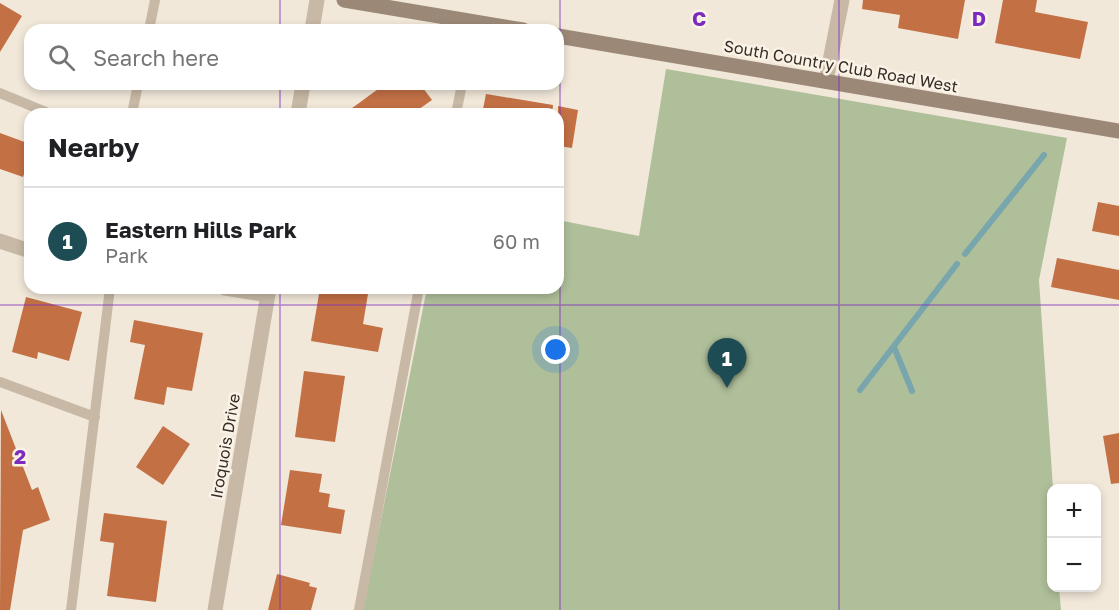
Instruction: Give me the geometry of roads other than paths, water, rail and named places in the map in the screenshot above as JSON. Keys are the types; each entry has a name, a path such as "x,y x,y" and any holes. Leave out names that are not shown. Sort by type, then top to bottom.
{"street":[{"path":"313,24 317,0"},
{"path":"344,0 362,1 461,24"},
{"path":"826,81 842,0"},
{"name":"South Country Club Road West","path":"564,37 1119,131"},
{"path":"299,108 302,90"},
{"path":"0,241 24,249"},
{"name":"Iroquois Drive","path":"215,610 269,294"}],"lane":[{"path":"150,24 155,0"},
{"path":"133,108 137,90"},
{"path":"457,108 461,90"},
{"path":"0,93 36,108"},
{"path":"71,610 109,294"},
{"path":"359,610 418,294"},
{"path":"0,382 95,417"}],"waterway":[{"path":"965,254 1044,155"},
{"path":"860,390 957,264"},
{"path":"894,347 912,391"}],"place":[{"name":"Eastern Hills Park","path":"727,388"}]}
